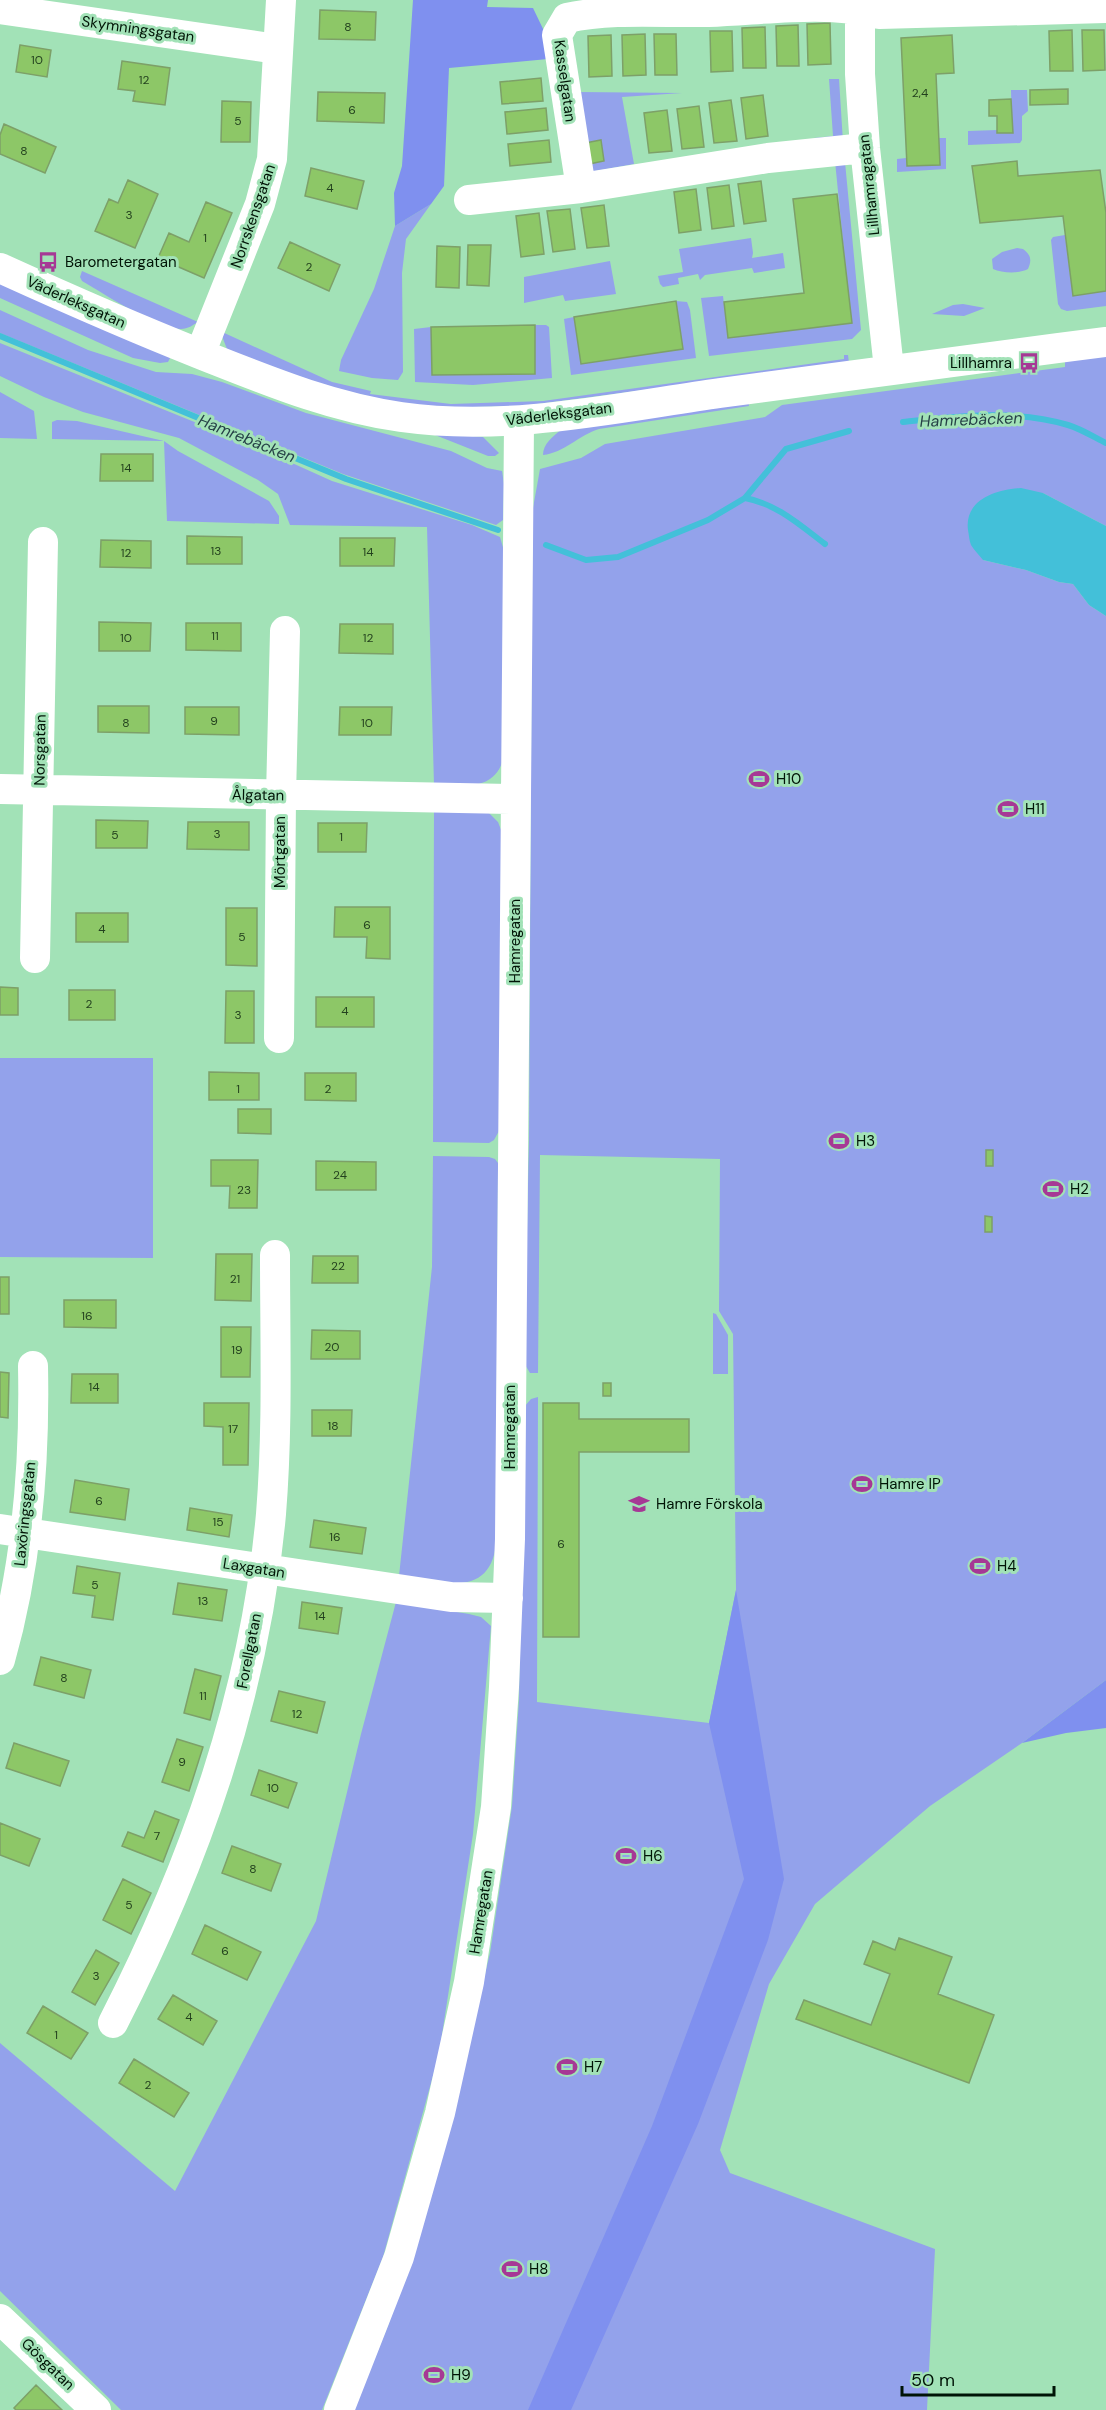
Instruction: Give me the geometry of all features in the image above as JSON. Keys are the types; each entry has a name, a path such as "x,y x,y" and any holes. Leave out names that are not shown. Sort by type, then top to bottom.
{"street":[{"name":"Norrskensgatan","path":"201,354 260,204 272,159 281,0"},
{"path":"860,4 879,14 1106,8"},
{"name":"Lillhamragatan","path":"860,4 860,74 865,148 889,369"},
{"name":"Kasselgatan","path":"581,188 557,35 567,18 591,13 713,12 770,7 860,4"},
{"name":"Skymningsgatan","path":"0,9 277,49"},
{"path":"469,200 581,188 768,158 865,148"},
{"name":"Väderleksgatan","path":"0,268 135,329 303,394 357,409 403,417 519,422 889,369 1106,342"},
{"name":"Hamregatan","path":"339,2410 399,2257 440,2113 469,1982 496,1807 508,1598 519,422"},
{"name":"Norsgatan","path":"35,958 43,542"},
{"name":"Mörtgatan","path":"279,1038 280,796 285,631"},
{"name":"Ålgatan","path":"0,789 516,799"},
{"name":"Forellgatan","path":"113,2023 168,1909 201,1828 247,1672 264,1569 275,1440 275,1255"},
{"name":"Laxöringsgatan","path":"0,1660 21,1566 12,1531 34,1422 33,1366"},
{"name":"Laxgatan","path":"12,1531 451,1597 508,1598"},
{"name":"Gösgatan","path":"0,2319 96,2410"}],"shaded area":[{"path":"413,0 488,0 487,7 533,8 545,33 548,59 449,68 444,186 431,204 395,226 394,193 402,166"},
{"path":"829,79 839,79 843,142 819,143 814,138 833,136"},
{"path":"1011,90 1027,90 1028,111 1022,116 1020,143 968,145 968,131 997,130 998,133 1012,133"},
{"path":"578,92 682,93 622,97 634,164 590,172 589,164 604,161 601,141 585,143"},
{"path":"939,138 946,138 946,169 897,172 897,159 906,158 907,166 940,165"},
{"path":"835,161 845,162 861,330 852,339 709,356 701,298 723,296 728,337 851,323"},
{"path":"431,204 406,239 402,273 403,372 398,380 372,378 339,371 341,360 374,289 395,226"},
{"path":"1065,235 1073,296 1106,291 1106,306 1067,311 1061,309 1058,304 1051,240 1053,237"},
{"path":"751,238 752,258 783,253 785,268 754,273 752,268 705,275 700,280 698,274 678,278 679,284 663,287 660,284 658,276 683,272 679,249"},
{"path":"1017,248 1028,253 1030,260 1028,269 1011,272 993,269 992,259 1002,252"},
{"path":"610,261 616,294 565,301 563,295 524,303 524,277"},
{"path":"82,271 198,322 181,329 159,324 82,281 80,277"},
{"path":"0,281 171,356 168,362 160,363 133,358 0,298"},
{"path":"676,301 687,302 690,310 696,358 571,375 564,319 574,317 581,364 683,349"},
{"path":"963,304 985,308 964,316 932,314 953,305"},
{"path":"0,310 88,350 156,372 192,374 222,382 306,413 451,451 487,468 502,471 503,520 496,525 343,474 0,333"},
{"path":"535,325 549,327 552,378 473,385 415,382 414,329 431,327 432,375 535,374"},
{"path":"220,331 332,382 371,391 370,394 451,404 543,401 844,359 844,355 848,355 849,363 522,406 420,408 301,381 227,349"},
{"path":"0,343 261,449 332,481 472,525 500,537 504,551 503,759 499,770 485,782 475,785 434,785 427,527 290,525 278,494 258,480 179,438 83,412 0,376"},
{"path":"1106,349 1106,526 1043,493 983,560 1073,584 1089,605 1106,616 1106,1680 1022,1743 930,1806 815,1904 769,1984 720,2150 730,2173 935,2249 927,2410 354,2410 389,2323 461,2076 490,1953 512,1806 519,1700 524,1407 531,1399 538,1397 537,1702 709,1723 736,1590 733,1334 719,1311 720,1159 540,1155 538,1373 530,1373 524,1363 529,1141 533,508 540,469 581,458 605,444 765,417 782,405 1065,367 1065,355"},
{"path":"0,392 34,411 37,439 0,438"},
{"path":"748,399 749,406 599,429 558,451 543,455 547,444 561,430"},
{"path":"77,421 164,441 52,439 52,422"},
{"path":"425,431 483,437 499,453 495,456 488,456"},
{"path":"164,441 269,501 279,516 279,524 167,521"},
{"path":"1021,488 1043,493 1106,526 1106,616 1089,605 1073,584 983,560 972,547 968,520 976,504 992,494"},
{"path":"434,807 487,811 498,822 503,835 499,1131 494,1140 489,1143 433,1142"},
{"path":"0,1058 153,1058 153,1258 0,1257"},
{"path":"433,1156 489,1157 498,1163 496,1544 492,1562 484,1573 473,1580 460,1583 399,1576 432,1267"},
{"path":"713,1313 716,1314 728,1335 728,1374 713,1374"},
{"path":"736,1590 784,1879 768,1940 698,2124 571,2410 528,2410 652,2126 744,1879 709,1723"},
{"path":"396,1602 481,1617 491,1626 473,1834 439,2054 383,2257 322,2410 121,2410 0,2291 0,2043 175,2191 316,1921 361,1734"},
{"path":"1106,1680 1106,1728 1066,1733 1022,1743"}],"building":[{"path":"320,10 376,12 375,40 319,39"},
{"path":"830,23 831,64 808,65 807,24"},
{"path":"798,25 799,66 777,66 776,26"},
{"path":"765,27 766,68 743,68 742,28"},
{"path":"1072,30 1073,71 1050,71 1049,31"},
{"path":"1082,30 1104,30 1105,70 1083,71"},
{"path":"710,31 732,31 733,71 711,72"},
{"path":"645,34 646,75 623,76 622,35"},
{"path":"654,34 676,34 677,75 655,75"},
{"path":"611,35 612,76 589,77 588,36"},
{"path":"952,35 954,73 936,74 940,165 907,166 901,38"},
{"path":"20,45 51,50 47,77 16,72"},
{"path":"122,61 170,68 165,105 133,101 135,91 118,89"},
{"path":"541,78 543,101 502,104 500,82"},
{"path":"1068,89 1068,104 1030,105 1030,90"},
{"path":"318,92 385,93 384,123 317,121"},
{"path":"763,95 768,136 746,139 741,98"},
{"path":"1011,99 1013,133 997,133 997,116 989,116 989,100"},
{"path":"731,100 737,141 714,143 709,103"},
{"path":"222,101 251,102 250,142 221,142"},
{"path":"699,106 704,147 682,149 677,109"},
{"path":"546,108 548,130 507,134 505,112"},
{"path":"667,110 672,151 649,153 644,113"},
{"path":"4,124 56,147 45,173 0,154 0,135"},
{"path":"549,140 551,162 510,166 508,144"},
{"path":"601,140 604,161 589,164 585,143"},
{"path":"1017,161 1018,176 1100,170 1106,213 1106,291 1073,296 1063,216 980,223 972,166"},
{"path":"311,168 364,181 357,209 305,196"},
{"path":"128,180 158,194 135,248 95,231 109,199 118,203"},
{"path":"761,181 766,221 744,224 738,184"},
{"path":"729,185 734,226 712,229 707,188"},
{"path":"696,189 701,230 679,233 674,192"},
{"path":"837,194 852,323 728,338 724,302 804,293 793,199"},
{"path":"206,202 232,213 204,278 158,258 169,233 189,242"},
{"path":"604,205 609,246 587,248 581,208"},
{"path":"570,209 575,249 553,252 547,211"},
{"path":"539,213 544,254 521,257 516,216"},
{"path":"290,242 340,265 329,291 278,268"},
{"path":"468,245 491,245 489,286 467,285"},
{"path":"437,246 460,247 459,288 436,287"},
{"path":"676,301 683,349 581,364 574,317"},
{"path":"535,325 535,374 432,375 431,327"},
{"path":"101,454 153,454 153,481 100,481"},
{"path":"187,536 242,537 242,564 187,564"},
{"path":"340,538 395,538 394,566 340,566"},
{"path":"101,540 151,541 151,568 100,567"},
{"path":"99,622 151,623 150,651 99,651"},
{"path":"186,623 241,623 241,651 186,650"},
{"path":"340,624 393,624 393,654 339,653"},
{"path":"98,706 149,706 149,733 98,732"},
{"path":"185,707 239,707 239,735 185,734"},
{"path":"340,707 392,707 391,735 339,735"},
{"path":"96,820 148,821 147,848 96,848"},
{"path":"188,822 249,822 249,850 187,849"},
{"path":"318,823 367,823 366,852 318,852"},
{"path":"335,907 390,907 390,959 366,958 367,937 334,937"},
{"path":"226,908 257,908 257,966 226,965"},
{"path":"76,913 128,913 128,942 76,942"},
{"path":"0,987 18,988 18,1015 0,1015"},
{"path":"69,990 115,990 115,1020 69,1020"},
{"path":"226,991 254,991 254,1043 225,1043"},
{"path":"316,997 374,997 374,1027 316,1027"},
{"path":"209,1072 259,1073 259,1100 209,1100"},
{"path":"305,1073 356,1073 356,1101 305,1100"},
{"path":"238,1109 271,1109 271,1134 238,1133"},
{"path":"986,1150 993,1150 993,1166 986,1166"},
{"path":"211,1160 258,1160 257,1208 229,1208 230,1186 211,1186"},
{"path":"316,1161 376,1162 376,1190 316,1190"},
{"path":"985,1216 992,1217 992,1232 985,1232"},
{"path":"216,1254 252,1254 251,1301 215,1300"},
{"path":"313,1256 358,1256 358,1283 312,1283"},
{"path":"0,1277 9,1277 9,1314 0,1314"},
{"path":"64,1300 116,1300 116,1328 64,1327"},
{"path":"221,1327 251,1327 250,1377 221,1377"},
{"path":"312,1330 360,1331 360,1359 311,1359"},
{"path":"0,1372 9,1373 8,1418 0,1417"},
{"path":"72,1374 118,1374 118,1403 71,1403"},
{"path":"603,1383 611,1383 611,1396 603,1396"},
{"path":"204,1403 249,1403 248,1465 223,1465 223,1427 204,1426"},
{"path":"543,1403 579,1403 579,1419 689,1419 689,1452 579,1452 579,1637 543,1637"},
{"path":"312,1410 352,1410 351,1436 312,1436"},
{"path":"75,1480 129,1489 125,1520 70,1512"},
{"path":"190,1508 232,1515 229,1537 187,1530"},
{"path":"314,1520 366,1528 362,1554 310,1547"},
{"path":"77,1566 120,1573 113,1620 92,1617 95,1596 73,1593"},
{"path":"178,1583 227,1590 222,1621 173,1614"},
{"path":"302,1602 342,1608 338,1634 299,1628"},
{"path":"41,1657 91,1670 84,1698 34,1685"},
{"path":"195,1669 221,1676 210,1720 184,1713"},
{"path":"279,1691 325,1702 317,1733 271,1721"},
{"path":"177,1739 203,1747 189,1791 162,1782"},
{"path":"14,1743 69,1761 60,1786 6,1768"},
{"path":"259,1770 297,1783 288,1808 251,1795"},
{"path":"155,1811 179,1820 163,1862 122,1846 128,1832 144,1838"},
{"path":"0,1823 40,1839 29,1866 0,1855"},
{"path":"232,1846 281,1864 271,1891 222,1873"},
{"path":"123,1879 151,1893 131,1934 103,1920"},
{"path":"205,1925 261,1952 247,1980 192,1954"},
{"path":"899,1938 952,1957 938,1994 994,2015 969,2083 796,2019 804,2000 871,2025 890,1974 864,1964 873,1941 895,1950"},
{"path":"96,1950 119,1963 95,2005 72,1992"},
{"path":"173,1995 217,2021 203,2045 158,2019"},
{"path":"43,2006 88,2033 71,2059 27,2033"},
{"path":"134,2059 189,2093 174,2117 119,2083"},
{"path":"36,2385 62,2410 16,2410 14,2408"}],"waterway":[{"name":"Hamrebäcken","path":"0,336 346,479 498,530"},
{"name":"Hamrebäcken","path":"903,422 986,415 1027,417 1068,425 1106,443"},
{"name":"Hamrebäcken","path":"546,545 586,560 618,557 708,520 745,498 786,449 849,431"},
{"path":"745,498 778,510 825,544"}],"place":[{"name":"Barometergatan","path":"48,262"},
{"name":"Lillhamra","path":"1029,363"},
{"name":"H10","path":"759,779"},
{"name":"H11","path":"1008,809"},
{"name":"H3","path":"839,1141"},
{"name":"H2","path":"1053,1189"},
{"name":"Hamre IP","path":"862,1484"},
{"name":"Hamre Förskola","path":"639,1504"},
{"name":"H4","path":"980,1566"},
{"name":"H6","path":"626,1856"},
{"name":"H7","path":"567,2067"},
{"name":"H8","path":"512,2269"},
{"name":"H9","path":"434,2375"}]}
